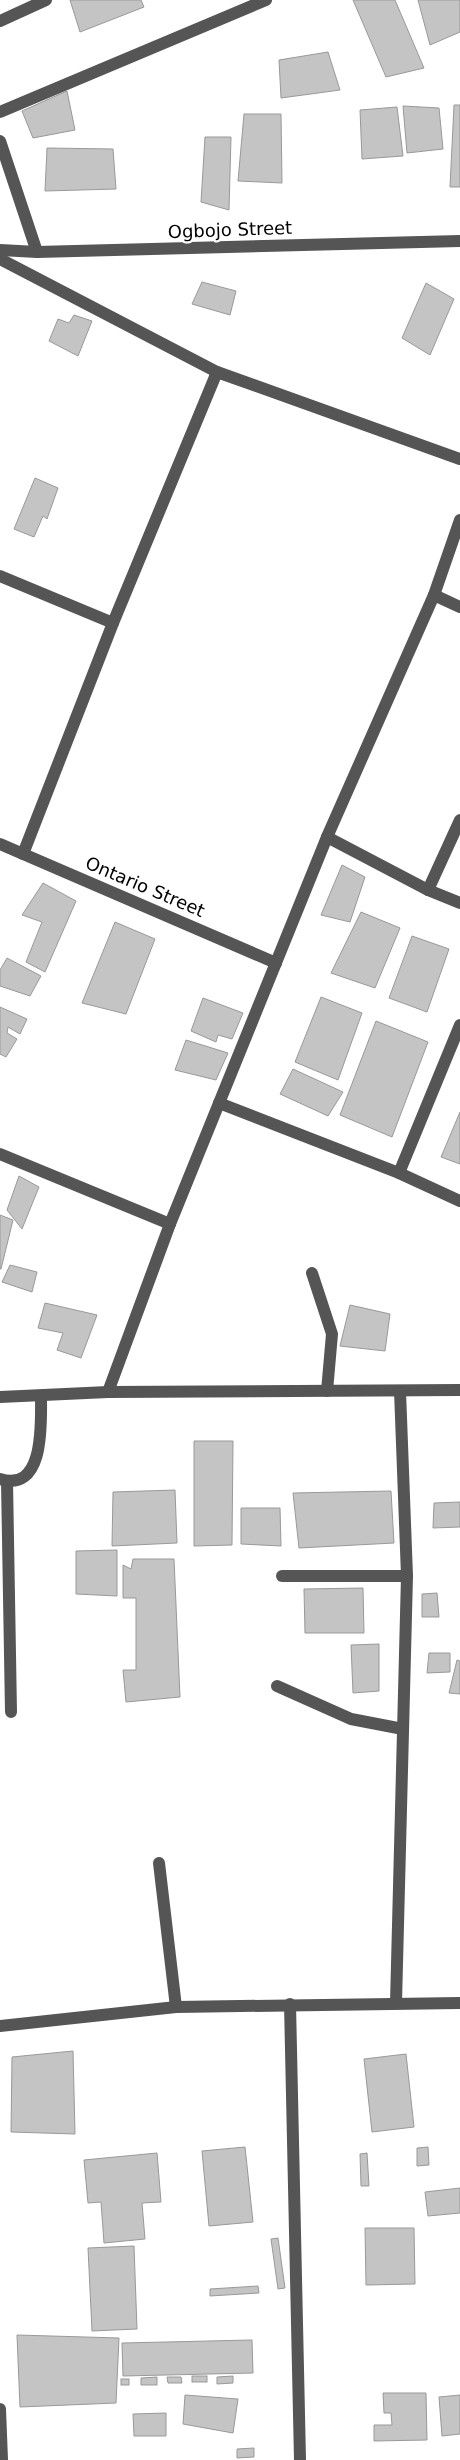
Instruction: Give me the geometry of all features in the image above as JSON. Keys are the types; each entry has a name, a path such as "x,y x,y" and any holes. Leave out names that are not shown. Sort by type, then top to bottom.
{"street":[{"path":"0,21 46,0"},
{"path":"0,112 266,0"},
{"path":"0,141 37,252"},
{"name":"Ogbojo Street","path":"0,250 37,252 460,240"},
{"path":"0,259 217,372 460,459"},
{"path":"23,854 113,623 217,372"},
{"path":"108,1392 170,1224 327,837 434,595 460,520"},
{"path":"0,576 113,623"},
{"path":"434,595 460,607"},
{"path":"428,890 460,820"},
{"path":"327,837 428,890 460,903"},
{"name":"Ontario Street","path":"0,844 276,963"},
{"path":"399,1173 460,1025"},
{"path":"219,1103 399,1173 460,1201"},
{"path":"0,1154 170,1224"},
{"path":"312,1273 332,1334 327,1391"},
{"path":"396,2003 407,1576 400,1390"},
{"path":"0,1397 108,1392 460,1390"},
{"path":"11,1712 4,1480 22,1480 29,1473 36,1459 41,1430 41,1396"},
{"path":"282,1576 407,1576"},
{"path":"277,1686 351,1719 403,1729"},
{"path":"158,1863 176,2007"},
{"path":"0,2026 176,2007 460,2003"},
{"path":"290,2004 300,2460"},
{"path":"0,2409 2,2460"}],"building":[{"path":"70,0 141,0 144,7 80,32"},
{"path":"353,0 395,0 424,68 386,77"},
{"path":"418,0 460,0 460,32 430,45"},
{"path":"328,52 340,90 281,98 279,60"},
{"path":"67,91 75,130 33,138 22,111"},
{"path":"454,105 460,105 460,187 450,187"},
{"path":"403,106 439,108 443,149 407,153"},
{"path":"397,107 403,156 362,159 360,110"},
{"path":"244,114 281,114 282,183 238,181"},
{"path":"205,137 231,137 229,210 201,202"},
{"path":"47,148 113,149 116,189 45,191"},
{"path":"202,282 236,291 230,315 192,304"},
{"path":"426,283 454,299 430,355 402,338"},
{"path":"74,315 92,321 78,356 49,341 58,319 69,323"},
{"path":"35,478 58,488 47,519 43,516 34,537 14,529"},
{"path":"342,865 365,877 350,922 321,915"},
{"path":"43,883 76,901 45,972 26,962 42,922 22,915"},
{"path":"361,912 400,928 375,988 331,973"},
{"path":"115,922 155,939 126,1014 82,1003"},
{"path":"412,936 449,949 427,1012 389,998"},
{"path":"7,958 41,976 30,996 0,986 0,970"},
{"path":"321,997 362,1013 338,1080 295,1062"},
{"path":"203,998 243,1013 232,1039 218,1035 216,1042 191,1031"},
{"path":"0,1007 27,1019 20,1034 8,1027 7,1033 17,1039 6,1057 0,1054"},
{"path":"376,1021 428,1042 392,1137 340,1115"},
{"path":"186,1040 228,1053 216,1080 175,1070"},
{"path":"293,1069 343,1092 328,1116 280,1094"},
{"path":"460,1112 460,1164 441,1157"},
{"path":"19,1176 39,1187 22,1229 7,1210"},
{"path":"0,1215 13,1220 1,1269 0,1269"},
{"path":"10,1265 37,1272 32,1292 2,1282"},
{"path":"45,1303 97,1315 81,1358 57,1350 63,1333 38,1328"},
{"path":"350,1305 390,1314 385,1351 340,1346"},
{"path":"194,1441 233,1441 232,1545 194,1546"},
{"path":"175,1490 177,1543 112,1546 113,1492"},
{"path":"391,1491 394,1543 299,1548 293,1493"},
{"path":"460,1502 460,1527 433,1528 434,1503"},
{"path":"241,1508 280,1508 281,1546 241,1544"},
{"path":"117,1550 117,1596 76,1594 76,1551"},
{"path":"133,1559 174,1559 180,1697 126,1702 123,1670 136,1670 136,1598 123,1598 123,1565 131,1569"},
{"path":"363,1588 364,1633 305,1633 304,1589"},
{"path":"437,1593 439,1617 422,1617 422,1594"},
{"path":"379,1644 379,1691 353,1693 351,1645"},
{"path":"429,1653 450,1653 450,1672 427,1673"},
{"path":"457,1660 460,1661 460,1694 449,1693"},
{"path":"73,2051 75,2134 11,2132 12,2057"},
{"path":"406,2054 414,2127 372,2132 364,2059"},
{"path":"245,2147 253,2222 209,2226 202,2151"},
{"path":"428,2147 429,2165 417,2166 417,2148"},
{"path":"157,2153 161,2202 142,2203 145,2239 104,2243 101,2202 88,2203 84,2160"},
{"path":"367,2153 369,2186 361,2186 360,2154"},
{"path":"460,2188 460,2213 428,2216 425,2192"},
{"path":"365,2228 414,2228 415,2284 366,2285"},
{"path":"278,2238 285,2288 278,2289 271,2239"},
{"path":"134,2246 137,2329 92,2331 88,2248"},
{"path":"258,2286 259,2293 210,2296 210,2289"},
{"path":"17,2335 119,2338 116,2403 20,2407"},
{"path":"252,2340 253,2373 123,2376 122,2343"},
{"path":"192,2376 207,2376 207,2382 192,2382"},
{"path":"233,2376 233,2383 217,2384 217,2377"},
{"path":"157,2377 157,2385 141,2385 141,2378"},
{"path":"167,2377 181,2377 182,2383 168,2383"},
{"path":"121,2379 129,2379 129,2385 121,2385"},
{"path":"383,2393 426,2393 427,2440 374,2441 374,2425 392,2425 391,2413 384,2413"},
{"path":"185,2395 238,2399 233,2433 183,2424"},
{"path":"460,2395 460,2434 442,2436 439,2397"},
{"path":"166,2413 166,2436 134,2436 133,2414"},
{"path":"254,2448 254,2457 237,2458 237,2449"}]}
